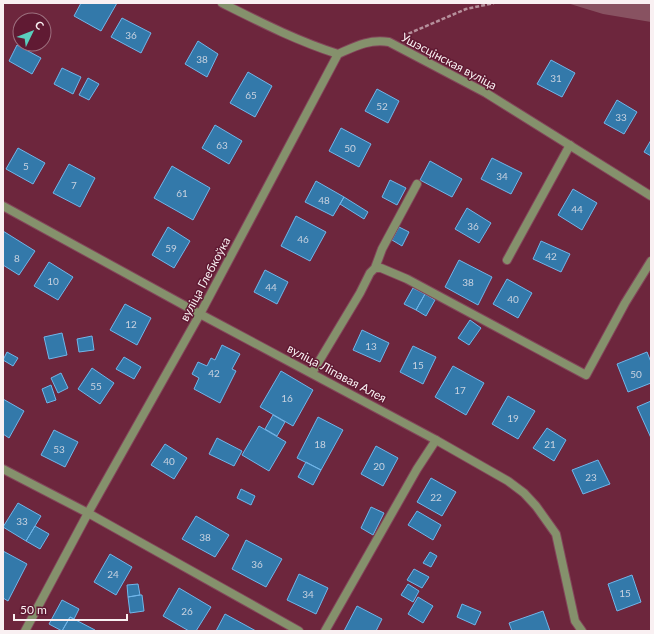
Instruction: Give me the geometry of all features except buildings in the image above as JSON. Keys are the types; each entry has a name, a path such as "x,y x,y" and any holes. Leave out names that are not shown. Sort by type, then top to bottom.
{"street":[{"path":"222,3 266,26 307,44 338,54"},
{"name":"Ушэсцінская вуліца","path":"338,54 364,42 379,40 389,42 486,93 651,196"},
{"name":"вуліца Глебкоўка","path":"25,631 88,513 200,314 338,54"},
{"path":"507,260 570,145"},
{"path":"312,373 360,293 370,273 375,268 382,249 417,184"},
{"name":"вуліца Ліпавая Алея","path":"3,206 200,314 436,440 508,481 524,493 536,506 556,534 575,621 582,631"},
{"path":"375,268 381,268 407,280 586,375 625,303 651,261"},
{"path":"325,631 417,469 436,440"},
{"path":"3,469 88,513 299,631"}],"path":[{"path":"389,42 466,9 494,3"}],"shaded area":[{"path":"567,3 651,3 651,22 603,14"}]}
